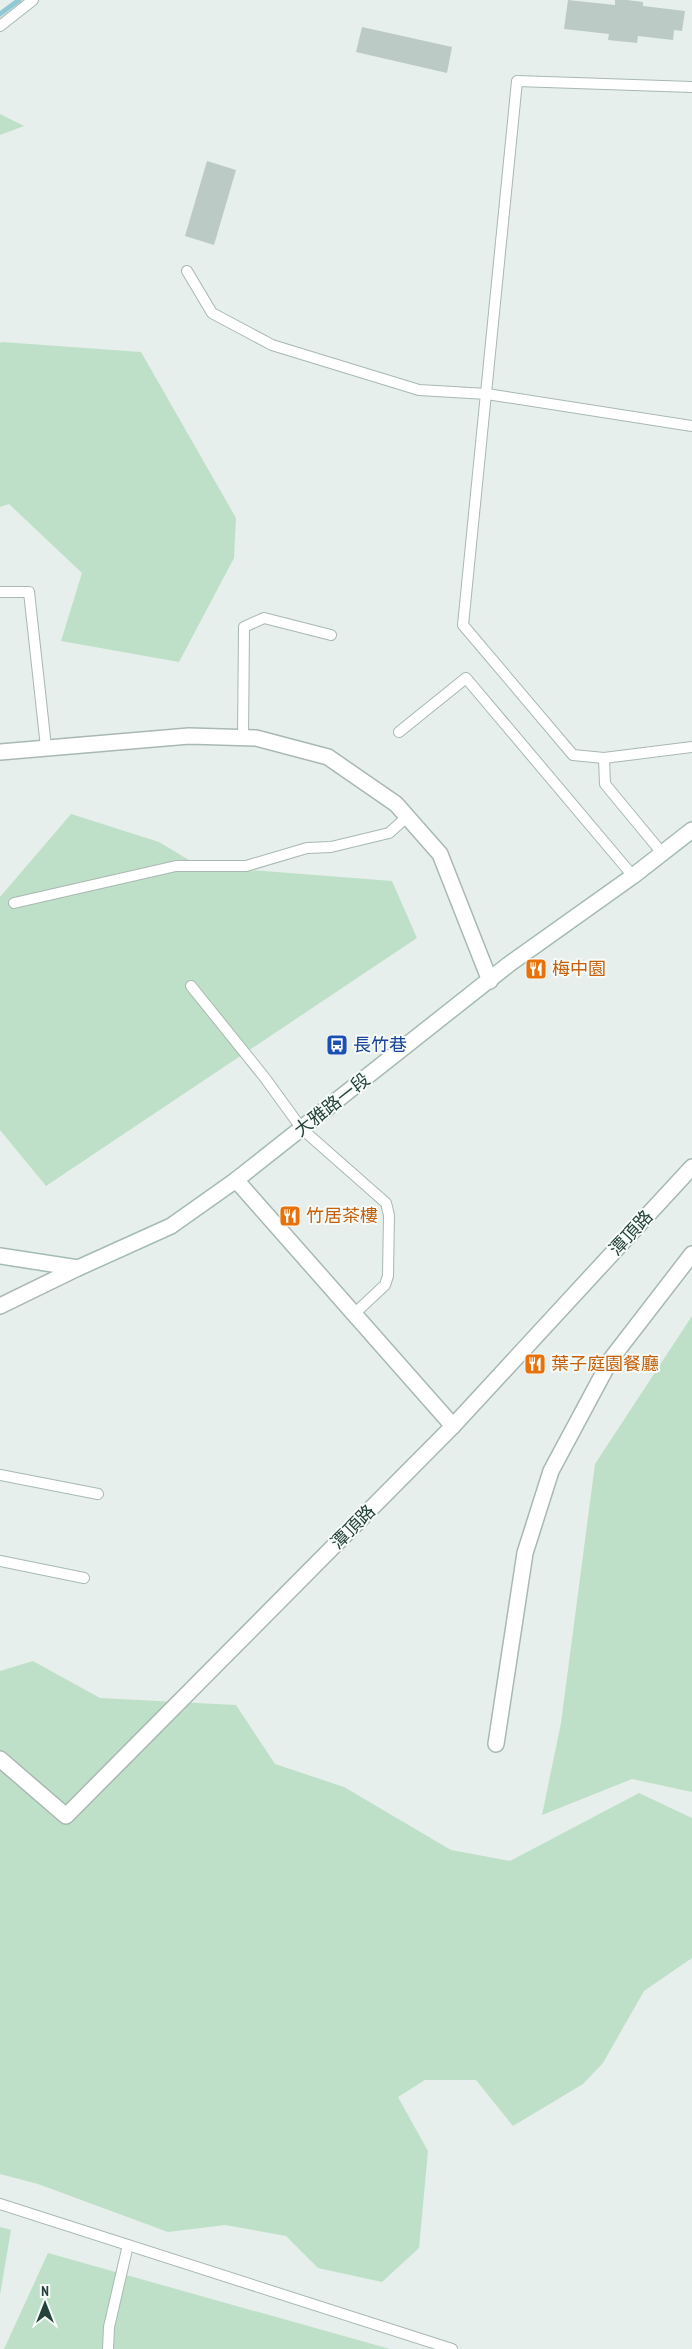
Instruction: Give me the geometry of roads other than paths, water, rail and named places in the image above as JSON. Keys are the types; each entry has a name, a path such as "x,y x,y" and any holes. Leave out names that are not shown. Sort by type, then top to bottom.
{"street":[{"path":"0,752 189,736 256,738 328,757 396,804 440,854 490,980"},
{"name":"大雅路一段","path":"0,1306 171,1226 236,1180 302,1129 508,965 633,876 692,830"},
{"name":"潭頂路","path":"0,1759 66,1816 453,1426 692,1167"},
{"path":"236,1180 453,1426"},
{"path":"496,1744 525,1553 551,1471 612,1359 692,1254"},
{"path":"0,1256 78,1268"}],"lane":[{"path":"0,26 33,0"},
{"path":"692,87 517,81 463,625 572,755 604,758 692,747"},
{"path":"187,271 212,313 272,345 419,390 487,394 692,426"},
{"path":"0,592 29,592 46,747"},
{"path":"243,738 244,627 264,618 331,635"},
{"path":"399,732 466,678 633,876"},
{"path":"604,758 605,784 662,853"},
{"path":"14,903 176,866 246,866 307,848 331,847 389,832 408,816"},
{"path":"191,986 265,1078 302,1129 386,1203 389,1215 388,1276 385,1285 354,1314"},
{"path":"0,1475 98,1494"},
{"path":"0,1561 84,1578"},
{"path":"0,2204 452,2349"},
{"path":"108,2349 109,2327 128,2245"}],"waterway":[{"path":"0,14 19,0"}],"place":[{"name":"梅中園","path":"536,969"},
{"name":"長竹巷","path":"337,1045"},
{"name":"竹居茶樓","path":"290,1216"},
{"name":"葉子庭園餐廳","path":"535,1364"}]}
